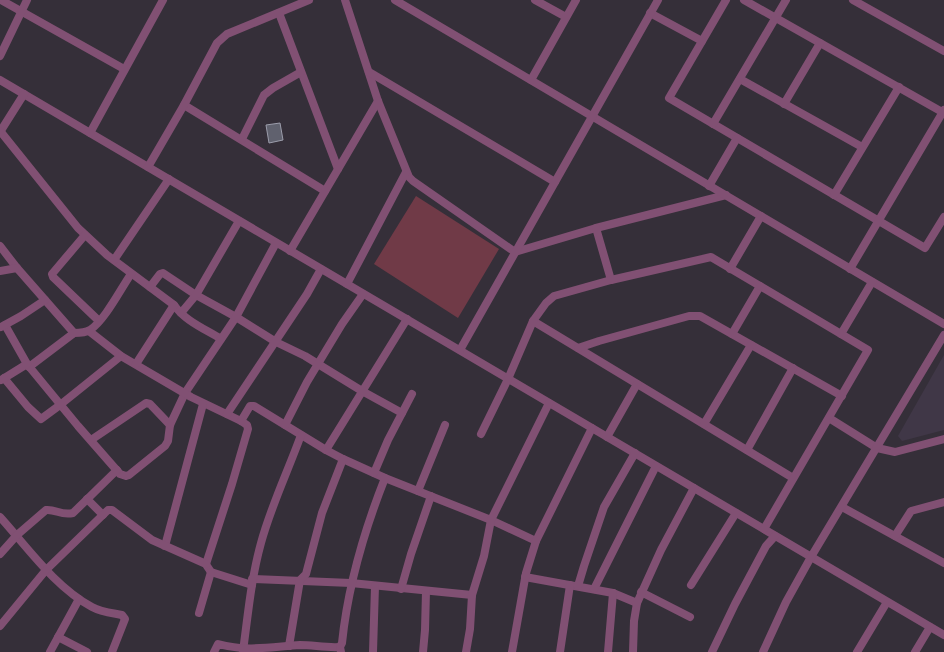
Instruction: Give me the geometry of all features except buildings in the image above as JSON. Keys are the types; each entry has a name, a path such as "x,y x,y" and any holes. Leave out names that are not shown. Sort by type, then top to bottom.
{"street":[{"path":"1,0 124,70"},
{"path":"0,56 28,0"},
{"path":"90,133 163,0"},
{"path":"148,167 221,38 227,34 309,0"},
{"path":"345,0 378,101 406,172 413,181 515,252"},
{"path":"395,0 944,324"},
{"path":"535,0 566,17"},
{"path":"531,80 576,0"},
{"path":"460,350 658,0"},
{"path":"726,0 669,98 925,248 944,217"},
{"path":"744,0 944,111 850,269"},
{"path":"713,124 786,0"},
{"path":"853,0 944,51"},
{"path":"279,13 338,169"},
{"path":"650,13 702,41"},
{"path":"784,104 820,42"},
{"path":"242,139 264,96 273,88 301,72"},
{"path":"369,72 555,182"},
{"path":"740,79 862,147"},
{"path":"0,80 944,635"},
{"path":"834,195 899,87"},
{"path":"24,94 1,132 78,228 107,256 174,305 192,322 221,339"},
{"path":"290,251 378,101"},
{"path":"184,105 325,191"},
{"path":"709,186 737,138"},
{"path":"347,284 406,172"},
{"path":"114,260 169,179"},
{"path":"515,252 596,228 726,195"},
{"path":"730,269 761,216"},
{"path":"181,313 196,295 239,220"},
{"path":"596,228 611,280"},
{"path":"85,235 52,274 53,277 99,321"},
{"path":"45,300 21,316 2,326 28,365 60,406 116,470 123,475 129,475 159,452 168,441 170,425 185,394 236,317 276,243"},
{"path":"0,246 17,268 74,333"},
{"path":"481,434 508,379 533,321 546,303 554,296 611,280 711,257 868,350 764,529"},
{"path":"0,271 17,268"},
{"path":"227,414 276,342 307,294 321,269"},
{"path":"150,287 160,274 163,273 196,295 236,317 276,342 296,350 362,391 402,413"},
{"path":"121,356 60,406 41,419 28,408 2,379 28,365 74,333 89,331 99,321 131,274"},
{"path":"841,334 872,282"},
{"path":"732,334 760,286"},
{"path":"285,425 300,394 342,324 363,294"},
{"path":"136,364 174,305"},
{"path":"578,348 689,316 700,316 842,396"},
{"path":"326,450 407,319"},
{"path":"533,321 793,478"},
{"path":"89,331 121,356 203,404 242,420 247,425 248,429 232,484 206,564"},
{"path":"763,652 786,602 944,335"},
{"path":"704,424 751,345"},
{"path":"747,450 793,368"},
{"path":"607,437 637,384"},
{"path":"374,473 388,440 412,394"},
{"path":"91,440 146,403 150,404 170,425"},
{"path":"466,652 470,629 472,595 484,556 491,520 549,403"},
{"path":"165,546 203,404"},
{"path":"242,420 250,406 253,406 343,459 385,478 491,520 536,541"},
{"path":"829,418 877,448 895,452 944,439"},
{"path":"418,491 445,425"},
{"path":"512,652 525,577 536,541 592,428"},
{"path":"243,652 252,582 264,532 275,499 301,435"},
{"path":"560,652 574,585 584,566 604,507 635,453"},
{"path":"289,646 300,580 306,574 322,513 343,459"},
{"path":"594,589 656,466"},
{"path":"0,554 17,535 46,510 51,509 56,512 67,514 73,513 116,470"},
{"path":"214,652 218,644 228,650 243,652 256,652 300,645 340,649 351,583 368,522 385,478"},
{"path":"633,652 634,621 637,603 641,592 661,550 694,488"},
{"path":"401,588 431,496"},
{"path":"87,500 103,515"},
{"path":"895,536 911,511 944,502"},
{"path":"842,507 943,561"},
{"path":"0,626 46,570 108,510 112,510 147,536 165,546 206,564 211,572 252,582 300,580 351,583 472,595"},
{"path":"691,585 736,513"},
{"path":"0,517 46,570 79,598 93,608 122,615 125,619 112,652"},
{"path":"712,652 735,604 766,546 775,536"},
{"path":"199,613 211,572"},
{"path":"525,577 613,593 637,603"},
{"path":"374,652 375,586"},
{"path":"423,652 426,591"},
{"path":"641,592 690,617"},
{"path":"608,652 613,593"},
{"path":"50,652 79,598"},
{"path":"857,652 887,602"},
{"path":"915,652 930,627"},
{"path":"58,637 87,652"}],"shaded area":[{"path":"416,196 499,249 458,318 374,264"},
{"path":"944,355 944,430 902,441 898,436"}]}
